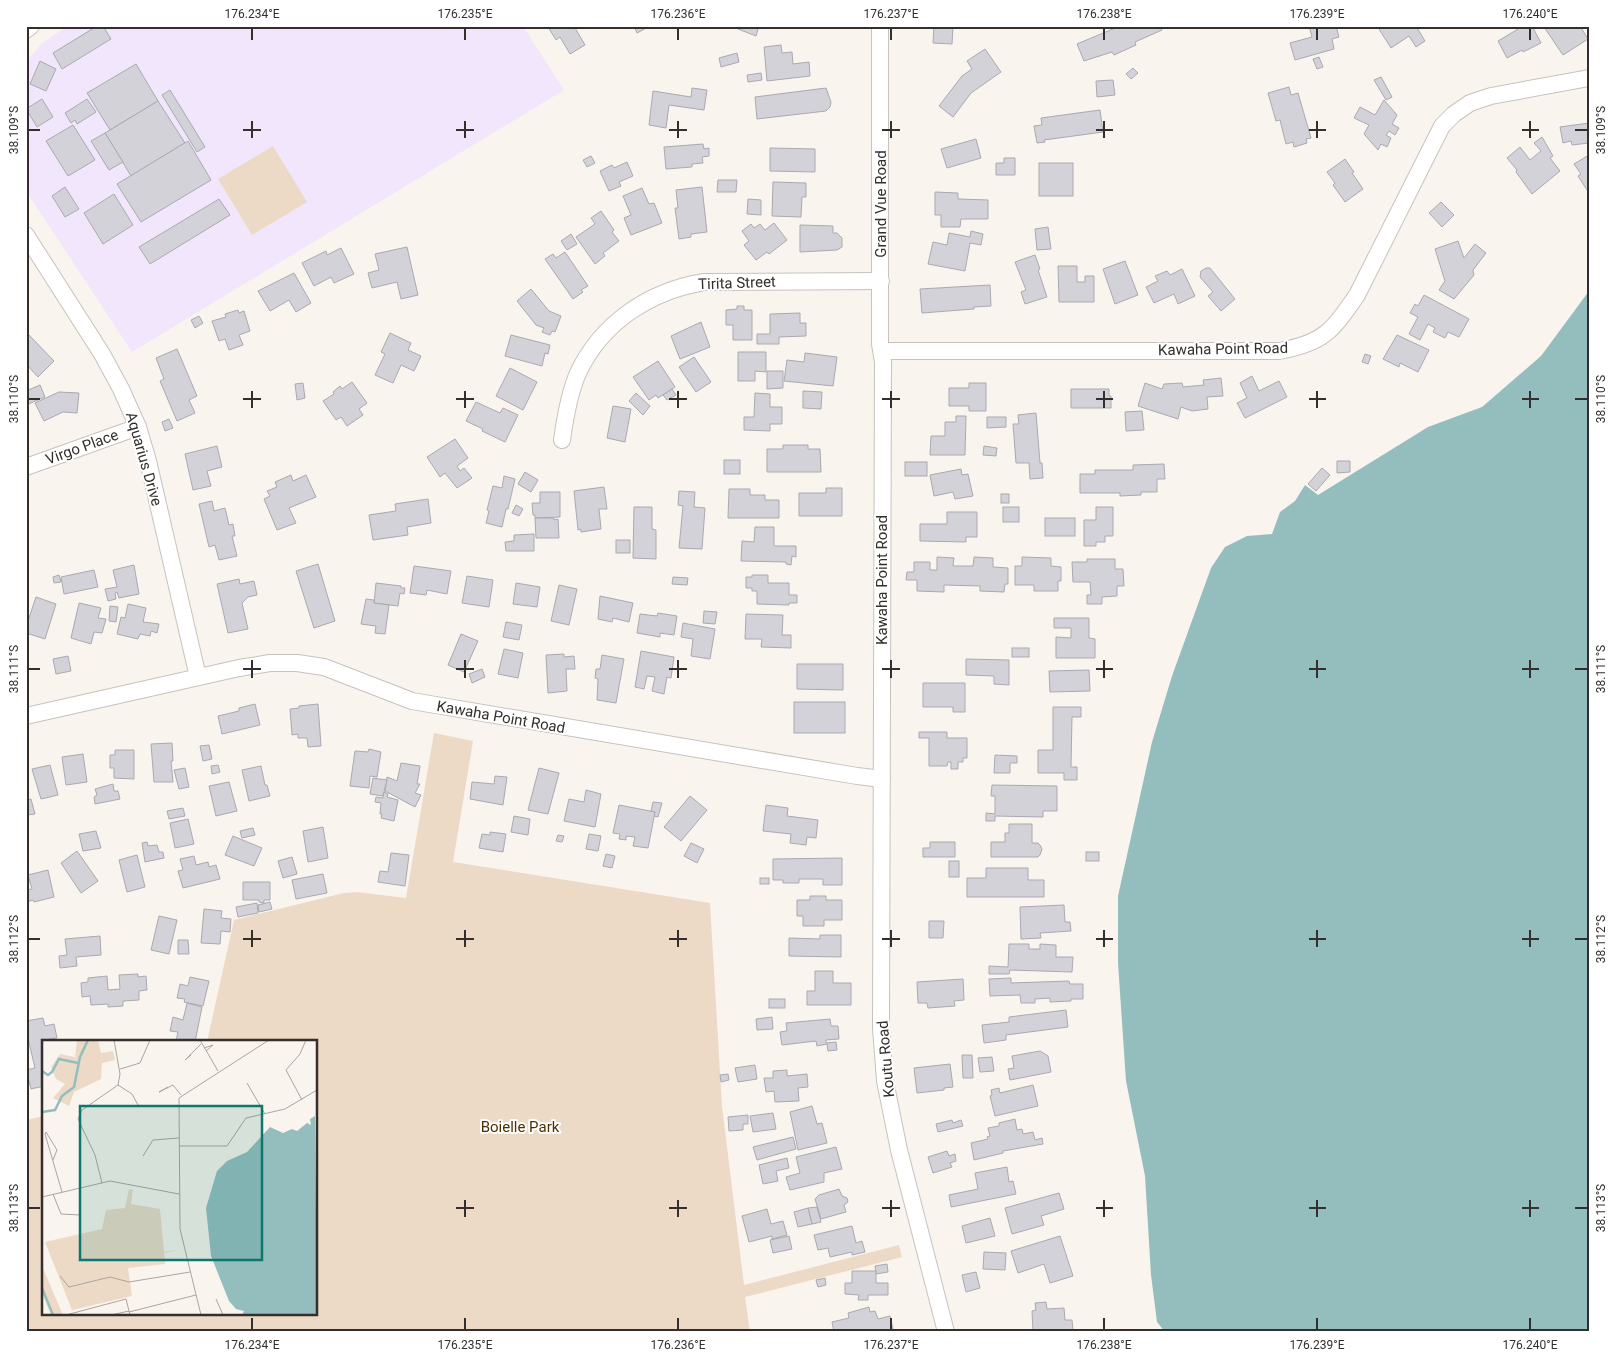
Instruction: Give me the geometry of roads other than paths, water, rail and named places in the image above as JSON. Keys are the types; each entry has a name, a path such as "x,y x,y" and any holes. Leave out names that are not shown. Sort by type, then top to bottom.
{"street":[{"path":"26,30 31,26"},
{"name":"Grand Vue Road","path":"880,26 882,351"},
{"name":"Kawaha Point Road","path":"26,716 198,677 270,663 297,663 324,668 412,701 660,744 857,776 882,778 882,351 1279,351 1301,347 1322,337 1340,319 1357,295 1442,126 1454,114 1470,103 1491,96 1589,78"},
{"name":"Aquarius Drive","path":"26,235 102,354 122,389 138,427 148,461 198,677"},
{"name":"Tirita Street","path":"562,440 572,391 578,374 592,348 617,321 648,300 680,287 704,282 881,281"},
{"name":"Virgo Place","path":"26,467 138,427"},
{"name":"Koutu Road","path":"882,778 882,1028 885,1081 899,1150 946,1332"}],"water":[{"path":"1589,291 1589,1332 1165,1332 1157,1322 1151,1275 1145,1176 1126,1081 1118,963 1118,896 1152,742 1172,676 1211,568 1225,547 1247,536 1272,534 1280,512 1295,501 1305,485 1318,495 1428,427 1482,407 1541,356"}],"park label":[{"name":"Boielle Park","path":"520,1127"}]}
